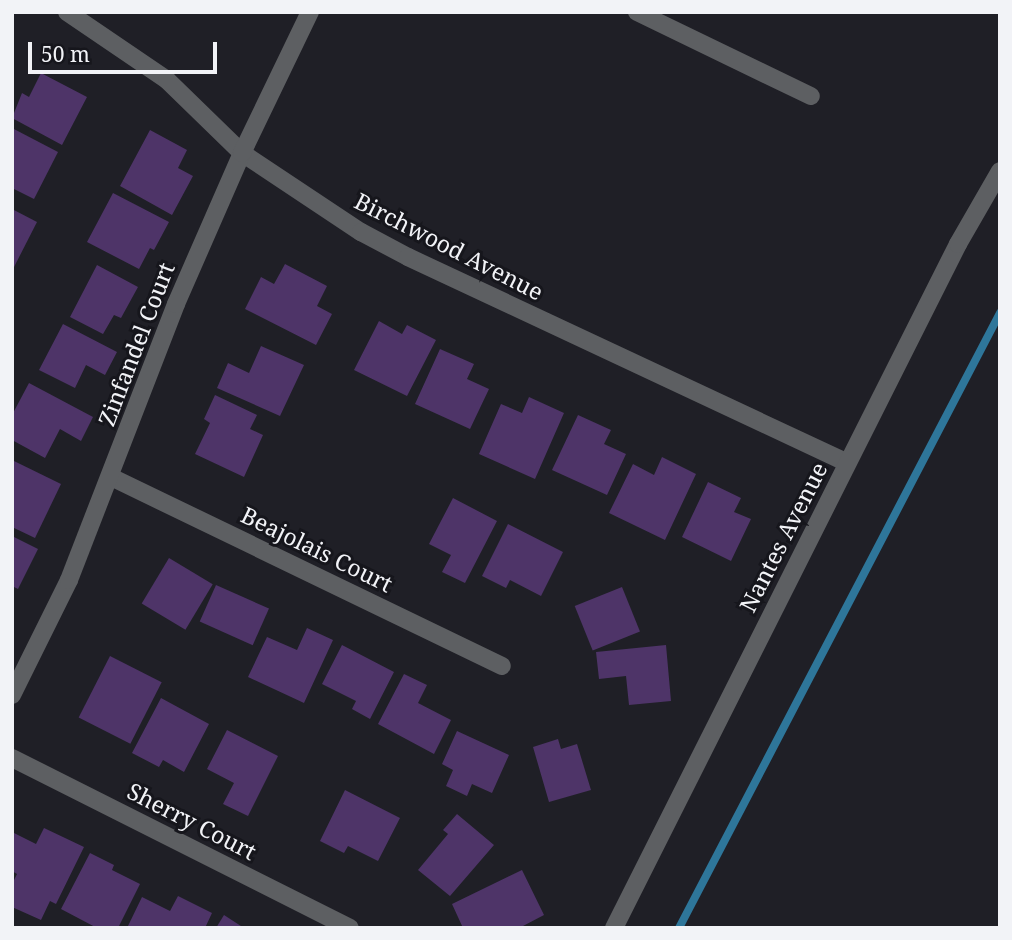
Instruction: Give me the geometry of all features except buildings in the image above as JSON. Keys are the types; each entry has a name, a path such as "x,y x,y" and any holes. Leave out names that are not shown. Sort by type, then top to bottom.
{"street":[{"name":"Birchwood Avenue","path":"67,12 167,80 242,153 321,207 408,257 847,463"},
{"name":"Zinfandel Court","path":"12,695 69,580 176,304 242,153 310,12"},
{"path":"637,12 811,96"},
{"name":"Nantes Avenue","path":"614,928 958,244 1000,171"},
{"name":"Beajolais Court","path":"111,477 502,666"},
{"name":"Sherry Court","path":"12,758 350,928"}],"waterway":[{"path":"679,928 1000,313"}]}
